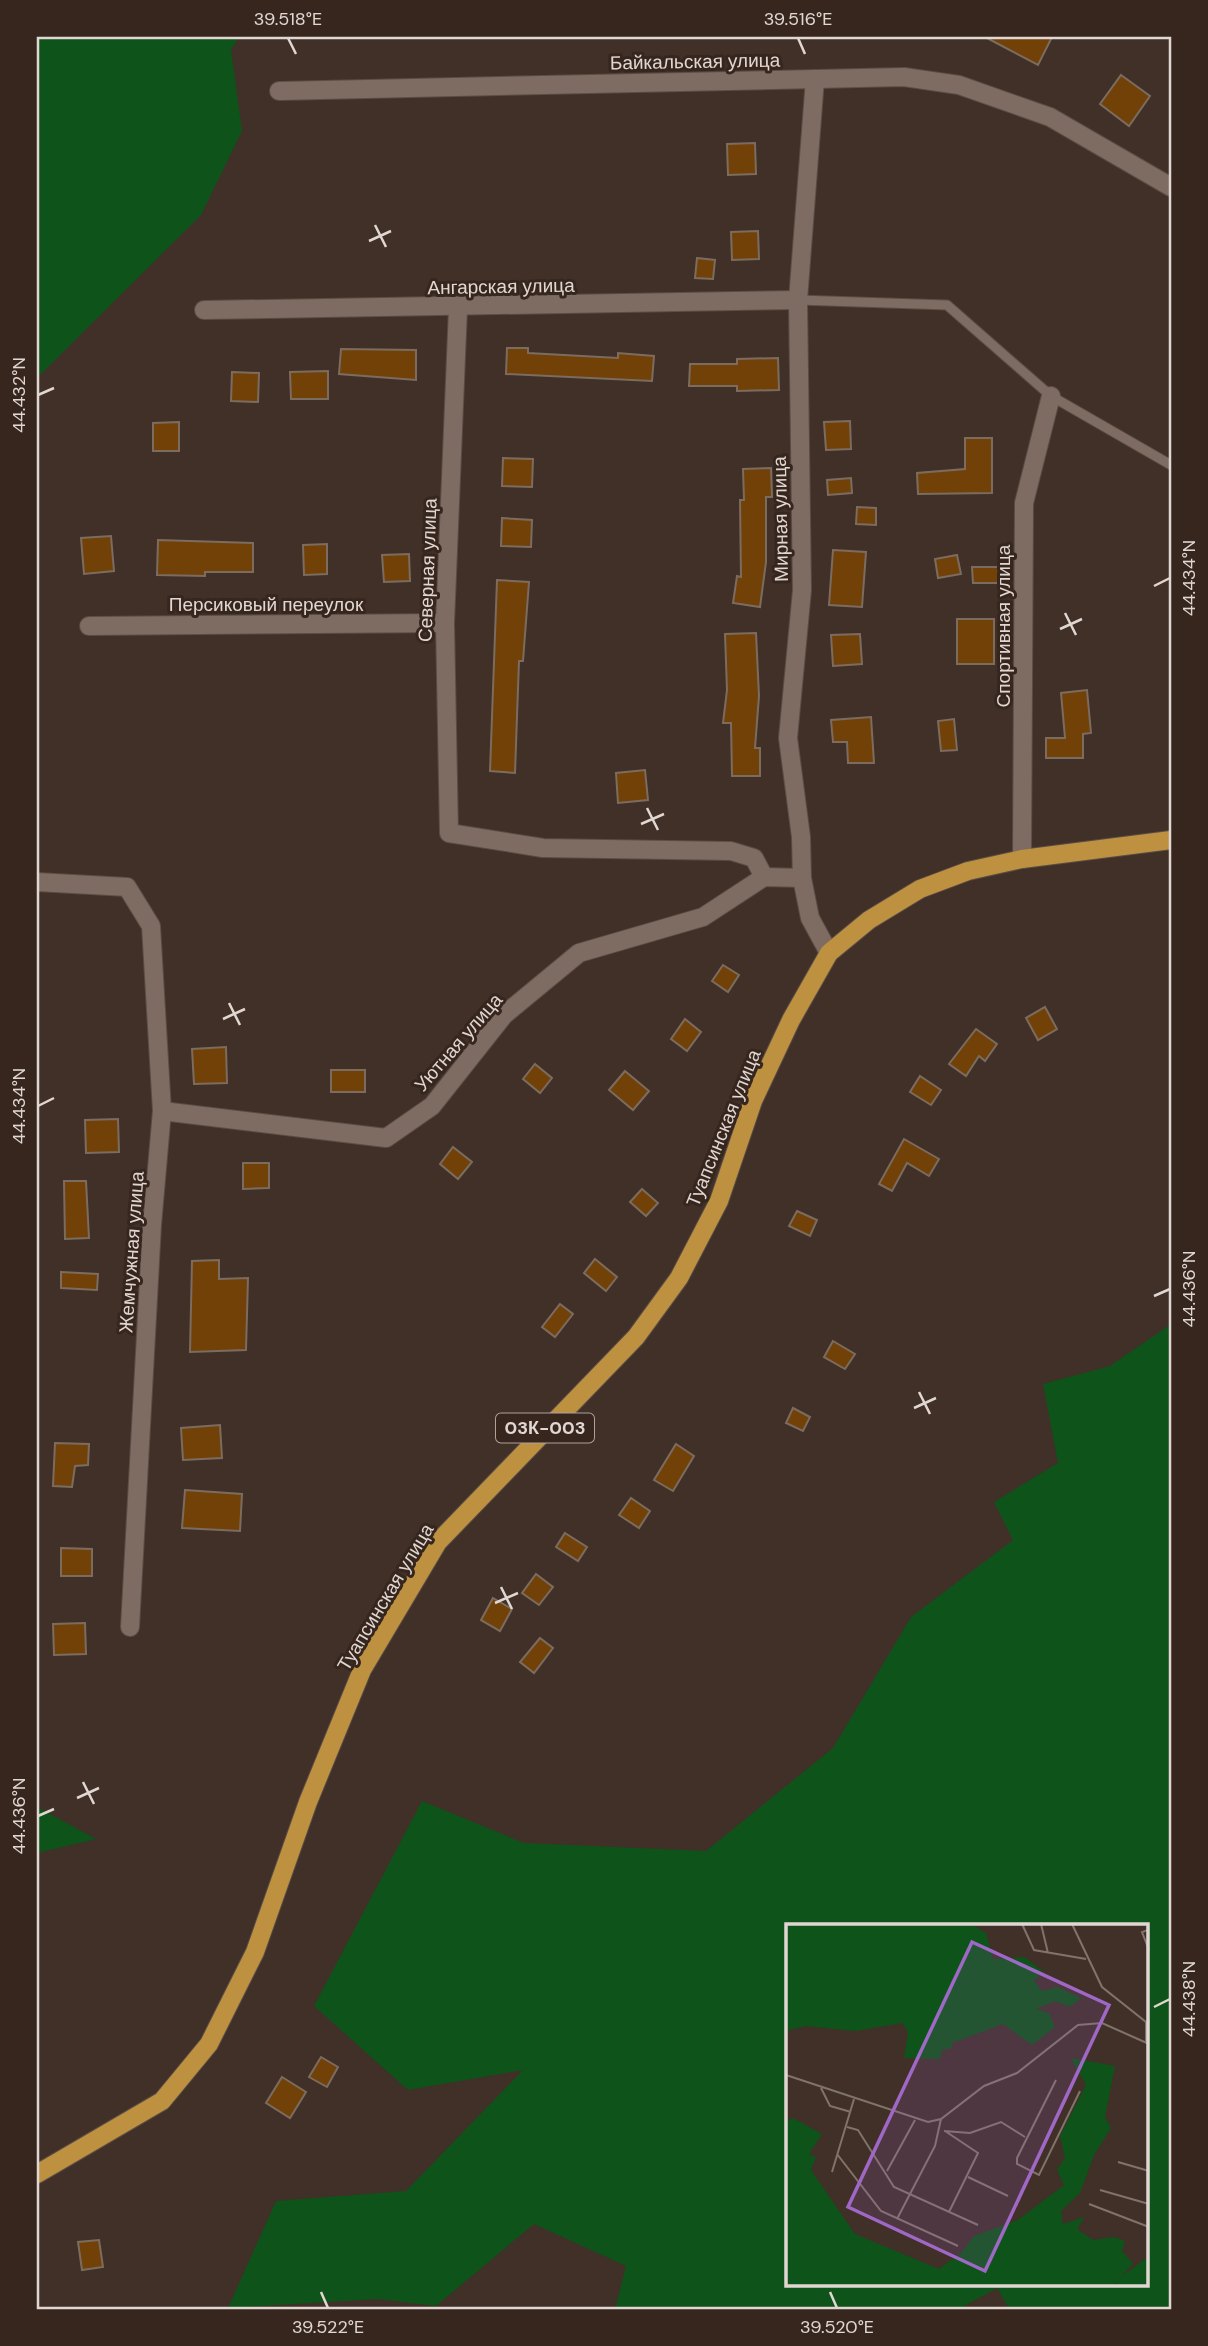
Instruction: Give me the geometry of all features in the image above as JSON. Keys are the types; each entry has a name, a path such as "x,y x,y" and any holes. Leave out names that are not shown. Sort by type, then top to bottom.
{"main road":[{"name":"Туапсинская улица","path":"37,2174 162,2101 209,2043 255,1952 309,1802 362,1670 438,1542 636,1337 678,1278 719,1201 764,1078 791,1020 829,953 869,920 919,889 968,871 1022,859 1171,840"}],"street":[{"name":"Байкальская улица","path":"279,91 905,77 958,85 1050,117 1171,187"},
{"name":"Мирная улица","path":"815,79 798,300 802,590 788,737 801,837 802,878 810,918 829,953"},
{"name":"Ангарская улица","path":"205,310 458,308 798,300"},
{"name":"Северная улица","path":"458,308 445,624 449,833 543,848 731,850 754,858 764,877"},
{"name":"Спортивная улица","path":"1022,859 1024,503 1051,396"},
{"name":"Персиковый переулок","path":"89,626 445,624"},
{"path":"764,877 802,878"},
{"name":"Уютная улица","path":"162,1111 386,1138 432,1106 504,1015 579,953 703,917 764,877"},
{"name":"Жемчужная улица","path":"37,882 127,887 151,926 162,1111 152,1225 130,1627"}],"lane":[{"path":"798,300 947,305 1051,396 1171,465"}],"green space":[{"path":"37,37 239,37 231,50 242,131 201,215 37,378"},
{"path":"1171,1324 1171,2309 1009,2309 997,2288 959,2309 615,2309 626,2266 534,2224 436,2306 378,2299 228,2308 276,2201 406,2191 523,2070 408,2090 314,2006 422,1801 524,1843 706,1851 833,1748 911,1617 1013,1540 994,1502 1058,1463 1043,1384 1110,1366"},
{"path":"37,1807 96,1839 37,1853"}],"building":[{"path":"985,37 1052,37 1038,65"},
{"path":"1121,75 1150,96 1129,126 1100,104"},
{"path":"755,143 756,174 728,175 727,144"},
{"path":"758,231 759,259 732,260 731,232"},
{"path":"697,258 715,260 713,279 695,278"},
{"path":"507,348 528,348 528,353 618,358 618,353 654,356 652,381 506,374"},
{"path":"341,349 416,350 416,380 339,374"},
{"path":"778,358 779,390 737,391 737,386 689,386 690,364 737,364 737,359"},
{"path":"328,371 328,399 291,399 290,372"},
{"path":"232,372 259,373 258,402 231,401"},
{"path":"850,421 851,449 826,450 824,422"},
{"path":"179,422 179,451 153,451 153,423"},
{"path":"965,438 992,438 992,493 918,494 917,473 965,469"},
{"path":"503,458 533,459 532,487 502,486"},
{"path":"771,468 772,497 766,497 766,562 760,607 733,603 737,576 741,577 740,500 744,500 743,469"},
{"path":"851,478 852,493 828,495 827,480"},
{"path":"857,507 876,508 876,525 856,524"},
{"path":"502,518 532,520 531,547 501,546"},
{"path":"111,536 114,571 84,574 81,538"},
{"path":"158,540 253,543 253,572 205,572 205,576 157,575"},
{"path":"327,544 327,574 304,575 303,545"},
{"path":"833,550 866,552 862,607 829,605"},
{"path":"409,554 410,581 384,582 382,555"},
{"path":"957,555 961,574 938,578 935,559"},
{"path":"972,567 999,567 999,583 973,583"},
{"path":"497,580 529,582 523,661 519,661 515,773 490,771"},
{"path":"957,619 994,619 994,664 957,664"},
{"path":"756,633 759,696 755,748 760,748 760,776 732,776 731,723 723,723 727,690 725,634"},
{"path":"860,634 862,664 833,666 831,635"},
{"path":"1087,690 1091,733 1083,734 1083,758 1046,758 1046,738 1065,738 1061,693"},
{"path":"871,717 874,763 848,763 847,742 833,742 831,720"},
{"path":"954,719 957,750 941,751 938,721"},
{"path":"645,770 648,800 618,803 616,773"},
{"path":"723,965 739,975 728,992 712,981"},
{"path":"1045,1007 1057,1029 1038,1040 1026,1018"},
{"path":"685,1019 701,1032 687,1051 671,1039"},
{"path":"976,1029 997,1044 985,1061 979,1056 966,1076 949,1064"},
{"path":"226,1047 227,1083 194,1084 192,1049"},
{"path":"535,1064 552,1078 540,1093 523,1079"},
{"path":"331,1070 365,1070 365,1092 331,1092"},
{"path":"625,1071 649,1091 633,1110 609,1090"},
{"path":"920,1076 941,1090 931,1105 910,1092"},
{"path":"118,1119 119,1152 86,1153 85,1120"},
{"path":"904,1139 939,1159 929,1176 907,1163 892,1191 879,1184"},
{"path":"453,1147 472,1162 458,1179 440,1164"},
{"path":"243,1163 269,1163 269,1188 243,1189"},
{"path":"64,1181 86,1181 89,1238 65,1239"},
{"path":"642,1189 658,1203 646,1216 630,1202"},
{"path":"797,1211 817,1220 810,1236 789,1226"},
{"path":"595,1259 617,1277 606,1291 584,1273"},
{"path":"219,1260 219,1279 248,1278 246,1350 190,1352 192,1261"},
{"path":"61,1272 98,1274 97,1290 61,1288"},
{"path":"560,1304 573,1314 555,1337 542,1327"},
{"path":"833,1341 855,1354 845,1369 824,1357"},
{"path":"793,1408 810,1417 803,1431 786,1423"},
{"path":"220,1425 222,1458 183,1460 181,1428"},
{"path":"55,1443 89,1444 88,1465 75,1466 72,1487 53,1486"},
{"path":"676,1444 694,1456 673,1491 654,1480"},
{"path":"185,1490 242,1494 240,1531 182,1528"},
{"path":"631,1498 650,1511 639,1528 619,1515"},
{"path":"565,1533 587,1547 578,1561 556,1547"},
{"path":"61,1548 92,1549 92,1576 61,1576"},
{"path":"536,1574 553,1587 539,1605 522,1593"},
{"path":"493,1598 512,1609 500,1631 481,1620"},
{"path":"85,1623 86,1654 54,1655 53,1624"},
{"path":"540,1638 553,1648 534,1673 520,1662"},
{"path":"321,2057 338,2067 327,2087 309,2077"},
{"path":"282,2077 306,2092 290,2118 266,2103"},
{"path":"99,2240 103,2267 82,2270 78,2242"}]}
